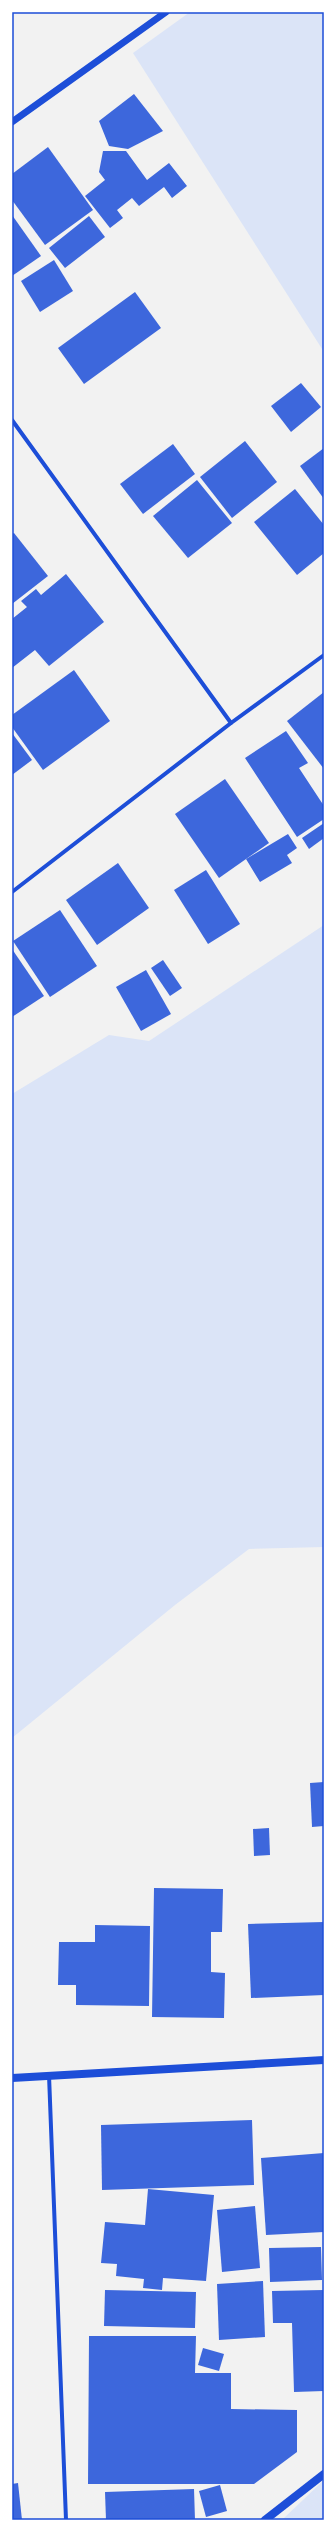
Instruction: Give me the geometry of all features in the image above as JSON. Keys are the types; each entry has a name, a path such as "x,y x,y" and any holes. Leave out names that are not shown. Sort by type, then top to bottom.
{"main road":[{"path":"12,2078 324,2060"},
{"path":"266,2520 324,2474"}],"street":[{"path":"12,122 166,12"},
{"path":"12,420 231,723"},
{"path":"12,892 231,723 324,655"},
{"path":"50,2075 66,2520"}],"shaded area":[{"path":"190,12 324,12 324,352 133,53"},
{"path":"324,925 324,1547 249,1549 175,1605 12,1738 12,1094 109,1035 149,1041"},
{"path":"324,2480 324,2520 283,2520 283,2519"}],"building":[{"path":"134,94 163,131 128,149 109,146 99,121"},
{"path":"48,147 93,210 45,245 12,200 12,174"},
{"path":"103,151 126,151 147,180 169,163 187,186 172,198 164,187 139,206 132,198 117,210 123,218 110,228 85,196 105,180 99,172"},
{"path":"12,215 41,256 12,276"},
{"path":"89,216 105,237 65,268 49,248"},
{"path":"54,260 73,291 40,312 21,281"},
{"path":"135,292 161,328 84,384 58,348"},
{"path":"301,383 321,407 291,432 271,406"},
{"path":"245,441 277,482 232,518 200,477"},
{"path":"173,444 195,474 143,514 120,484"},
{"path":"324,448 324,499 300,466"},
{"path":"197,480 232,523 188,558 153,516"},
{"path":"295,489 324,525 324,553 297,575 254,522"},
{"path":"14,533 48,576 12,604 12,534"},
{"path":"66,574 104,622 49,666 35,650 12,668 12,619 27,607 21,601 36,589 41,595"},
{"path":"74,670 110,721 43,770 12,727 12,715"},
{"path":"324,692 324,769 287,721"},
{"path":"286,731 308,763 299,768 324,806 324,819 297,837 245,758"},
{"path":"12,733 32,760 12,775"},
{"path":"225,779 269,843 219,878 175,814"},
{"path":"324,823 324,838 309,849 302,838"},
{"path":"288,834 297,848 287,855 292,863 260,882 246,859"},
{"path":"118,863 149,908 97,945 66,900"},
{"path":"206,870 240,924 208,944 174,890"},
{"path":"60,910 97,966 50,997 13,941"},
{"path":"12,949 44,996 12,1017"},
{"path":"163,960 182,988 170,996 151,968"},
{"path":"146,970 171,1014 141,1031 116,987"},
{"path":"324,1782 324,1826 312,1827 310,1783"},
{"path":"269,1828 270,1855 254,1856 253,1829"},
{"path":"154,1888 223,1889 222,1932 211,1932 211,1972 225,1973 224,2018 152,2017"},
{"path":"324,1922 324,1995 251,1998 248,1924"},
{"path":"95,1925 150,1926 149,2006 76,2005 76,1985 58,1985 59,1942 95,1942"},
{"path":"252,2120 254,2185 102,2190 101,2125"},
{"path":"324,2153 324,2232 266,2235 261,2158"},
{"path":"148,2189 214,2195 206,2281 163,2278 162,2290 143,2288 144,2279 116,2276 117,2264 101,2263 105,2222 145,2225"},
{"path":"255,2206 260,2268 222,2272 217,2210"},
{"path":"321,2247 322,2280 270,2282 269,2248"},
{"path":"263,2281 265,2337 219,2340 217,2284"},
{"path":"105,2290 196,2292 195,2328 104,2326"},
{"path":"324,2290 324,2391 294,2392 292,2323 273,2323 272,2291"},
{"path":"89,2336 196,2336 195,2373 231,2373 231,2409 297,2410 297,2452 254,2484 88,2484"},
{"path":"203,2348 224,2354 219,2371 198,2365"},
{"path":"18,2483 22,2520 12,2520 12,2484"},
{"path":"220,2485 227,2511 206,2517 199,2491"},
{"path":"194,2489 195,2520 106,2520 105,2492"}]}
